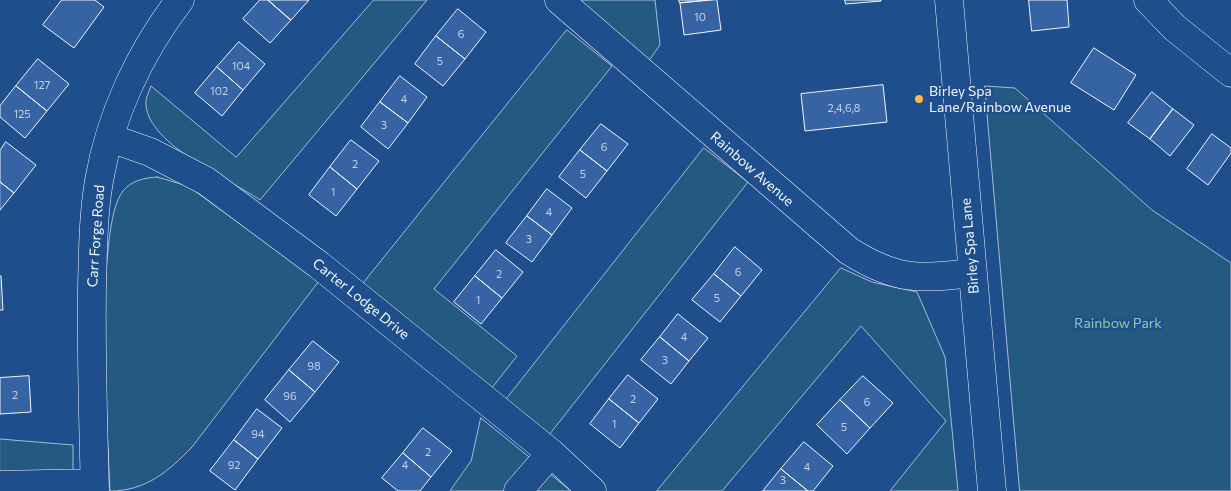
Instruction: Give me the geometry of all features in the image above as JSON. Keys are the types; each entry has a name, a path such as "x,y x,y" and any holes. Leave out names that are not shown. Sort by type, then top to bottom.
{"street":[{"name":"Carr Forge Road","path":"95,487 91,344 93,232 99,181 110,138 131,81 156,31 180,0"},
{"name":"Rainbow Avenue","path":"559,0 849,251 873,266 899,276 927,278 972,273"},
{"name":"Birley Spa Lane","path":"949,0 992,491"},
{"path":"1148,0 1175,28 1231,73"},
{"name":"Carter Lodge Drive","path":"110,138 150,152 206,181 319,265 550,453 592,491"},
{"path":"518,491 550,453"},
{"path":"0,485 95,487"}],"green space":[{"path":"374,0 427,0 260,200 192,160 161,134 150,120 146,103 151,86 236,157"},
{"path":"577,0 655,0 660,45 648,62"},
{"path":"567,30 612,66 434,289 517,356 491,389 362,285"},
{"name":"Rainbow Park","path":"985,86 1015,88 1152,210 1231,263 1231,491 1020,491"},
{"path":"704,148 748,182 549,435 505,401"},
{"path":"157,177 188,186 319,281 192,447 175,464 156,478 135,488 110,491 105,334 108,245 114,212 123,191 135,182"},
{"path":"841,268 872,282 917,292 945,357 958,491 890,491 946,421 861,326 722,491 657,491"},
{"path":"481,418 571,491 450,491 471,461"},
{"path":"0,439 73,445 73,491 0,491"}],"building":[{"path":"62,0 95,0 104,7 74,48 43,25"},
{"path":"260,0 268,0 291,20 270,43 243,19"},
{"path":"268,0 309,0 291,20"},
{"path":"679,0 708,0 680,3"},
{"path":"717,0 721,30 684,35 680,3"},
{"path":"845,0 881,0 881,1 846,4"},
{"path":"1029,0 1067,0 1069,27 1032,31"},
{"path":"458,9 486,32 465,59 436,36"},
{"path":"436,36 465,59 443,86 415,64"},
{"path":"239,42 265,64 243,90 217,67"},
{"path":"1094,48 1136,75 1114,110 1071,83"},
{"path":"38,59 69,84 47,111 16,86"},
{"path":"217,67 243,90 222,116 195,93"},
{"path":"400,76 427,97 408,123 380,102"},
{"path":"883,85 887,122 805,131 801,94"},
{"path":"16,86 47,111 25,138 0,117 0,106"},
{"path":"1152,92 1173,109 1150,139 1128,123"},
{"path":"380,102 408,123 388,149 361,127"},
{"path":"1173,109 1194,125 1170,156 1150,139"},
{"path":"601,124 628,144 607,171 580,150"},
{"path":"1212,134 1231,148 1231,153 1208,185 1187,169"},
{"path":"351,140 379,161 357,189 330,167"},
{"path":"6,142 36,165 14,193 0,182 0,151"},
{"path":"580,150 607,171 586,198 559,177"},
{"path":"330,167 357,189 336,216 309,195"},
{"path":"0,182 14,193 0,210"},
{"path":"547,189 572,208 552,235 527,216"},
{"path":"527,216 552,235 532,262 506,243"},
{"path":"735,247 762,270 741,296 714,274"},
{"path":"496,250 523,272 502,298 475,276"},
{"path":"714,274 741,296 720,322 692,300"},
{"path":"1,276 3,310 0,310"},
{"path":"475,276 502,298 481,324 454,302"},
{"path":"678,314 708,338 689,361 660,337"},
{"path":"660,337 689,361 671,384 641,360"},
{"path":"313,341 339,362 315,392 289,370"},
{"path":"289,370 315,392 290,422 265,400"},
{"path":"628,375 658,399 639,423 609,399"},
{"path":"29,376 31,412 0,414 0,378"},
{"path":"863,376 893,403 870,428 840,400"},
{"path":"609,399 639,423 620,448 590,424"},
{"path":"840,400 870,428 847,454 817,425"},
{"path":"257,409 282,428 258,459 234,440"},
{"path":"423,428 452,451 431,477 403,453"},
{"path":"234,440 258,459 235,490 210,471"},
{"path":"804,442 833,466 813,491 808,491 781,469"},
{"path":"403,453 431,477 420,491 398,491 382,478"},
{"path":"781,469 808,491 763,491"}],"place":[{"name":"Birley Spa Lane/Rainbow Avenue","path":"919,99"}]}
